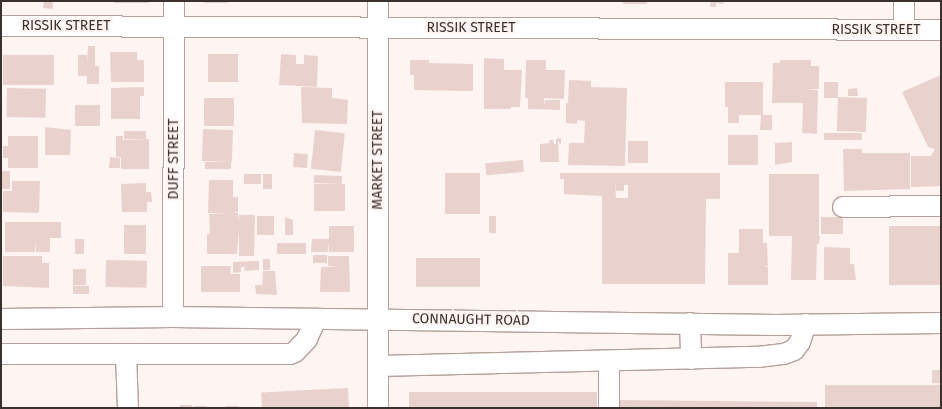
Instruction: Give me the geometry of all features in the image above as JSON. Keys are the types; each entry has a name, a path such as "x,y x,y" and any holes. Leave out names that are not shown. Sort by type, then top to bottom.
{"street":[{"name":"DUFF STREET","path":"173,317 174,1"},
{"name":"MARKET STREET","path":"378,1 378,408"},
{"path":"904,1 904,30"},
{"name":"RISSIK STREET","path":"1,26 941,30"},
{"path":"843,207 941,206"},
{"name":"CONNAUGHT ROAD","path":"1,319 173,317 806,324 941,323"},
{"path":"1,354 290,354 295,352 307,338 316,319"},
{"path":"690,323 691,359"},
{"path":"378,366 758,357 784,354 794,350 800,342 806,324"},
{"path":"126,354 128,408"},
{"path":"609,361 609,408"}],"building":[{"path":"44,1 53,1 53,9 43,8"},
{"path":"114,1 149,1 149,3 114,3"},
{"path":"204,1 228,1 228,3 204,3"},
{"path":"623,1 647,1 647,4 623,4"},
{"path":"711,1 724,1 723,4 716,3 716,7 710,7"},
{"path":"88,46 95,46 95,66 99,66 99,84 87,84 87,76 78,76 78,55 87,55 87,64"},
{"path":"110,52 137,52 137,60 144,60 144,82 111,82"},
{"path":"208,54 238,54 238,82 208,82"},
{"path":"281,54 296,55 296,64 304,64 304,55 318,56 317,87 279,85"},
{"path":"3,55 54,55 54,85 3,85"},
{"path":"484,58 504,59 504,70 522,70 520,107 484,109"},
{"path":"410,60 429,60 429,63 473,64 473,91 414,90 414,75 410,75"},
{"path":"526,60 546,60 546,70 565,70 564,99 544,98 544,105 545,100 560,100 560,110 528,109 528,98 525,98"},
{"path":"780,60 811,60 811,66 819,66 819,89 803,89 818,90 817,134 802,133 803,103 772,103 773,63 780,63"},
{"path":"941,75 941,186 911,187 911,156 931,156 935,149 928,147 902,92"},
{"path":"569,80 591,81 591,87 627,88 625,166 568,165 569,143 584,143 585,121 577,120 577,124 566,123"},
{"path":"725,82 763,82 763,115 772,115 772,130 760,130 761,115 739,115 739,123 728,123 728,107 725,107"},
{"path":"824,82 838,82 838,98 824,98"},
{"path":"144,87 144,96 140,96 140,119 111,119 111,88"},
{"path":"301,87 332,88 332,98 348,100 347,124 302,123"},
{"path":"7,88 46,89 45,118 6,117"},
{"path":"857,88 858,96 848,96 848,89"},
{"path":"838,97 867,98 866,132 837,131"},
{"path":"204,98 234,98 234,126 204,126"},
{"path":"75,105 100,105 100,126 75,126"},
{"path":"45,127 71,130 70,155 45,155"},
{"path":"203,129 233,130 232,162 202,161"},
{"path":"315,130 345,133 341,172 311,169"},
{"path":"124,131 146,131 146,139 124,139"},
{"path":"824,133 862,133 862,140 824,140"},
{"path":"728,135 758,135 758,165 728,165"},
{"path":"8,136 38,136 38,168 8,168 8,158 3,158 3,146 8,146"},
{"path":"116,136 123,136 123,140 149,139 149,169 121,169 121,157 116,157"},
{"path":"561,138 561,145 558,141 559,162 540,162 540,144 550,143 549,140 553,140 554,144 556,144 556,139"},
{"path":"628,141 648,141 648,163 628,163"},
{"path":"792,142 792,162 775,165 775,143"},
{"path":"843,149 862,149 862,153 910,153 910,189 844,191"},
{"path":"294,153 308,154 307,168 293,167"},
{"path":"110,157 120,158 120,168 109,168"},
{"path":"523,160 524,172 486,175 485,163"},
{"path":"205,162 231,162 231,169 205,169"},
{"path":"1,171 10,171 10,189 1,189"},
{"path":"445,173 480,173 480,214 445,214"},
{"path":"560,173 720,173 720,199 706,199 705,284 602,284 602,196 564,194 564,179 560,179","holes":["615,178 616,191 624,191 624,185 628,185 628,198 616,198"]},
{"path":"244,174 261,174 261,184 244,184"},
{"path":"263,174 272,174 272,189 263,189"},
{"path":"769,174 819,174 820,236 819,244 817,244 816,280 791,280 792,236 769,236"},
{"path":"314,175 342,176 342,184 314,183"},
{"path":"209,180 233,180 233,197 238,197 238,212 232,213 238,213 238,221 239,215 255,215 254,256 239,256 239,230 237,254 207,254 207,234 210,234 209,214 228,213 208,213"},
{"path":"12,181 40,181 39,213 3,212 3,191 12,191"},
{"path":"146,183 146,192 151,192 152,202 147,202 147,212 122,212 121,184"},
{"path":"314,184 345,184 345,211 314,211"},
{"path":"257,216 274,216 274,235 257,235"},
{"path":"489,216 496,216 496,233 489,233"},
{"path":"285,217 293,220 293,235 285,235"},
{"path":"821,217 843,217 843,234 821,234"},
{"path":"5,222 61,222 61,238 50,238 50,252 36,252 36,241 35,252 5,252"},
{"path":"124,225 146,225 146,254 124,254"},
{"path":"329,226 354,226 354,252 329,252 329,241 328,252 311,252 312,239 329,239"},
{"path":"889,226 941,226 941,285 889,285"},
{"path":"739,229 763,229 763,243 767,243 768,266 763,267 768,267 768,285 728,285 728,253 739,253"},
{"path":"75,239 84,239 84,254 75,254"},
{"path":"277,243 306,243 306,254 277,254"},
{"path":"824,247 850,248 850,264 854,264 856,280 824,280"},
{"path":"313,255 327,255 327,263 313,263"},
{"path":"3,256 42,256 42,263 49,263 49,288 3,286"},
{"path":"328,256 349,256 350,292 320,292 321,267 340,267 328,266"},
{"path":"416,258 480,258 480,287 416,287"},
{"path":"263,259 270,259 270,270 263,270"},
{"path":"106,260 147,261 147,288 106,287"},
{"path":"259,261 259,270 244,271 245,267 241,267 241,272 233,273 233,262"},
{"path":"201,266 231,266 230,274 240,274 240,292 201,292"},
{"path":"73,269 86,269 86,285 73,285"},
{"path":"263,271 275,271 277,295 256,294 255,285 262,285 262,292"},
{"path":"73,286 89,286 89,294 73,294"},
{"path":"932,370 941,370 941,383 932,383"},
{"path":"825,385 941,385 941,408 825,408"},
{"path":"348,388 349,408 262,408 261,393"},
{"path":"409,392 597,392 597,408 409,408"},
{"path":"620,400 817,402 817,408 619,408"},
{"path":"180,405 192,405 192,408 180,408"},
{"path":"194,406 207,406 207,408 194,408"},
{"path":"225,406 239,406 239,408 225,408"}]}
